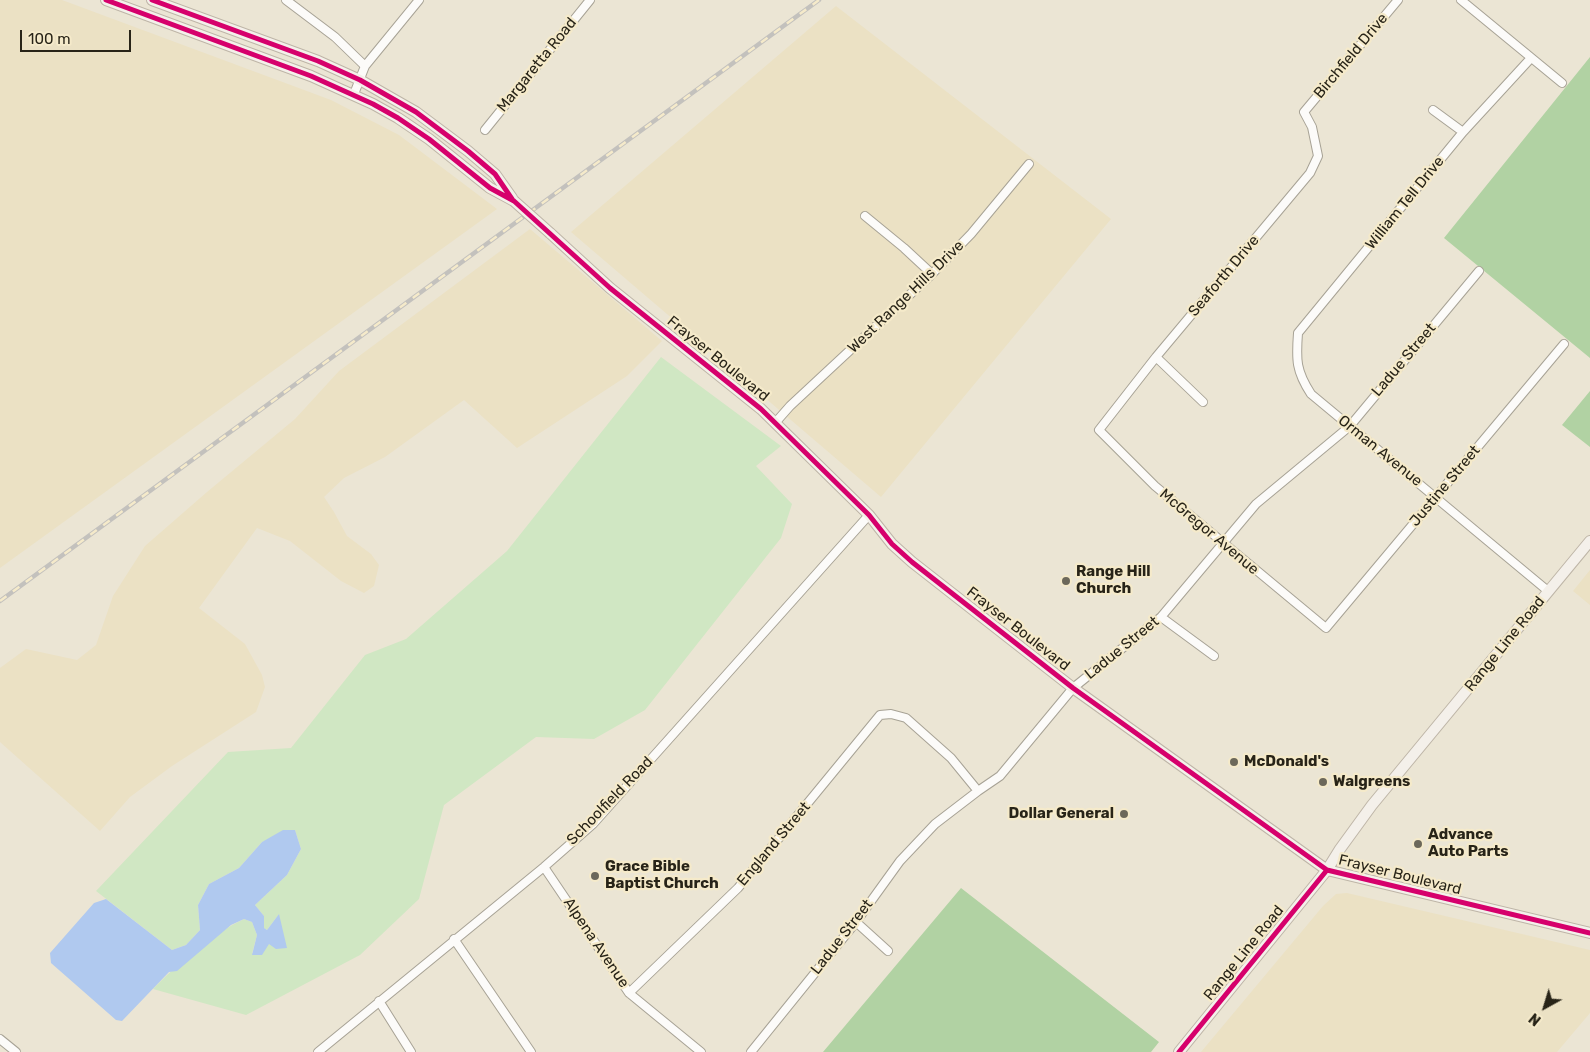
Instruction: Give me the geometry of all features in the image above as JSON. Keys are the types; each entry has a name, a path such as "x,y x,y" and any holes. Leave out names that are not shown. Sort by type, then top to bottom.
{"main road":[{"path":"106,0 303,72 354,94 398,118 429,139 490,188 514,201"},
{"path":"152,0 318,61 360,80 416,112 468,151 495,174 514,201"},
{"name":"Frayser Boulevard","path":"514,201 610,288 761,409 869,515 892,544 912,562 1073,688 1328,870 1590,933"},
{"name":"Range Line Road","path":"1179,1052 1328,870 1340,849 1372,805 1590,541"}],"street":[{"path":"286,0 335,37 365,66"},
{"path":"354,94 365,66 419,0"},
{"name":"Margaretta Road","path":"485,130 590,0"},
{"name":"Birchfield Drive","path":"1304,112 1398,0"},
{"path":"1461,0 1562,83"},
{"name":"William Tell Drive","path":"1296,358 1298,333 1463,132 1531,58"},
{"path":"1433,110 1463,132"},
{"name":"Seaforth Drive","path":"1099,430 1156,357 1310,173 1318,156 1312,127 1304,112"},
{"name":"West Range Hills Drive","path":"775,423 790,406 932,274 972,234 1029,164"},
{"path":"865,216 932,274"},
{"name":"Ladue Street","path":"751,1052 856,922 900,861 935,824 1000,776 1073,688 1161,617 1256,504 1350,426 1479,271"},
{"name":"Justine Street","path":"1326,628 1564,344"},
{"path":"1156,357 1203,402"},
{"name":"Orman Avenue","path":"1296,358 1301,379 1311,394 1548,591"},
{"name":"McGregor Avenue","path":"1099,430 1155,486 1326,628"},
{"name":"Schoolfield Road","path":"318,1052 544,867 593,824 869,515"},
{"path":"1161,617 1214,656"},
{"name":"England Street","path":"629,992 738,888 880,715 891,714 906,718 951,758 978,791"},
{"name":"Alpena Avenue","path":"544,867 629,992 701,1052"},
{"path":"856,922 888,951"},
{"path":"454,939 531,1052"},
{"path":"379,1001 410,1052"},
{"path":"0,1039 16,1052"}],"shaded area":[{"path":"0,0 62,0 331,100 399,135 497,209 0,568"},
{"path":"836,6 1111,219 881,497 571,232"},
{"path":"530,229 662,341 627,376 517,448 464,400 385,457 344,478 324,497 347,536 371,554 379,565 374,586 364,593 341,581 290,541 257,528 199,608 245,644 262,675 265,687 256,712 172,766 130,797 100,831 0,742 0,668 26,649 77,660 96,645 113,596 145,546 295,419 339,371"},
{"path":"1590,570 1590,605 1573,591"},
{"path":"1347,893 1590,950 1590,1013 1557,1052 1201,1052 1323,906 1336,894"}],"green space":[{"path":"1590,57 1590,358 1444,238"},
{"path":"661,357 781,446 756,466 792,504 781,538 645,710 594,739 536,737 444,805 419,899 360,955 246,1015 153,989 196,950 221,932 244,919 252,922 257,935 252,954 279,914 267,930 264,928 264,916 255,905 287,875 301,849 295,830 262,842 239,868 209,884 198,905 200,930 186,945 172,950 96,891 228,752 291,748 365,655 406,639 507,551"},
{"path":"1590,391 1590,447 1562,425"},
{"path":"961,888 1159,1042 1151,1052 823,1052"}],"water":[{"path":"283,830 295,830 301,849 287,875 255,905 264,916 264,928 267,930 279,914 287,948 276,949 269,944 262,955 252,955 257,935 252,922 244,919 231,925 177,971 169,972 122,1021 116,1020 51,963 50,953 94,903 106,899 172,950 186,945 200,930 198,905 209,884 239,868 262,842"}],"railway":[{"path":"0,601 819,0"}],"cycle path":[{"path":"106,0 311,76 373,104 429,139 490,188 514,201 610,288 761,409 869,515 892,544 912,562 1073,688 1327,870 1590,933"},
{"path":"152,0 318,61 360,80 416,112 468,151 495,174 512,199"},
{"path":"1179,1052 1327,870"}],"place":[{"name":"Range Hill Church","path":"1066,581"},
{"name":"McDonald's","path":"1234,762"},
{"name":"Walgreens","path":"1323,782"},
{"name":"Dollar General","path":"1124,814"},
{"name":"Advance Auto Parts","path":"1418,844"},
{"name":"Grace Bible Baptist Church","path":"595,876"}]}
